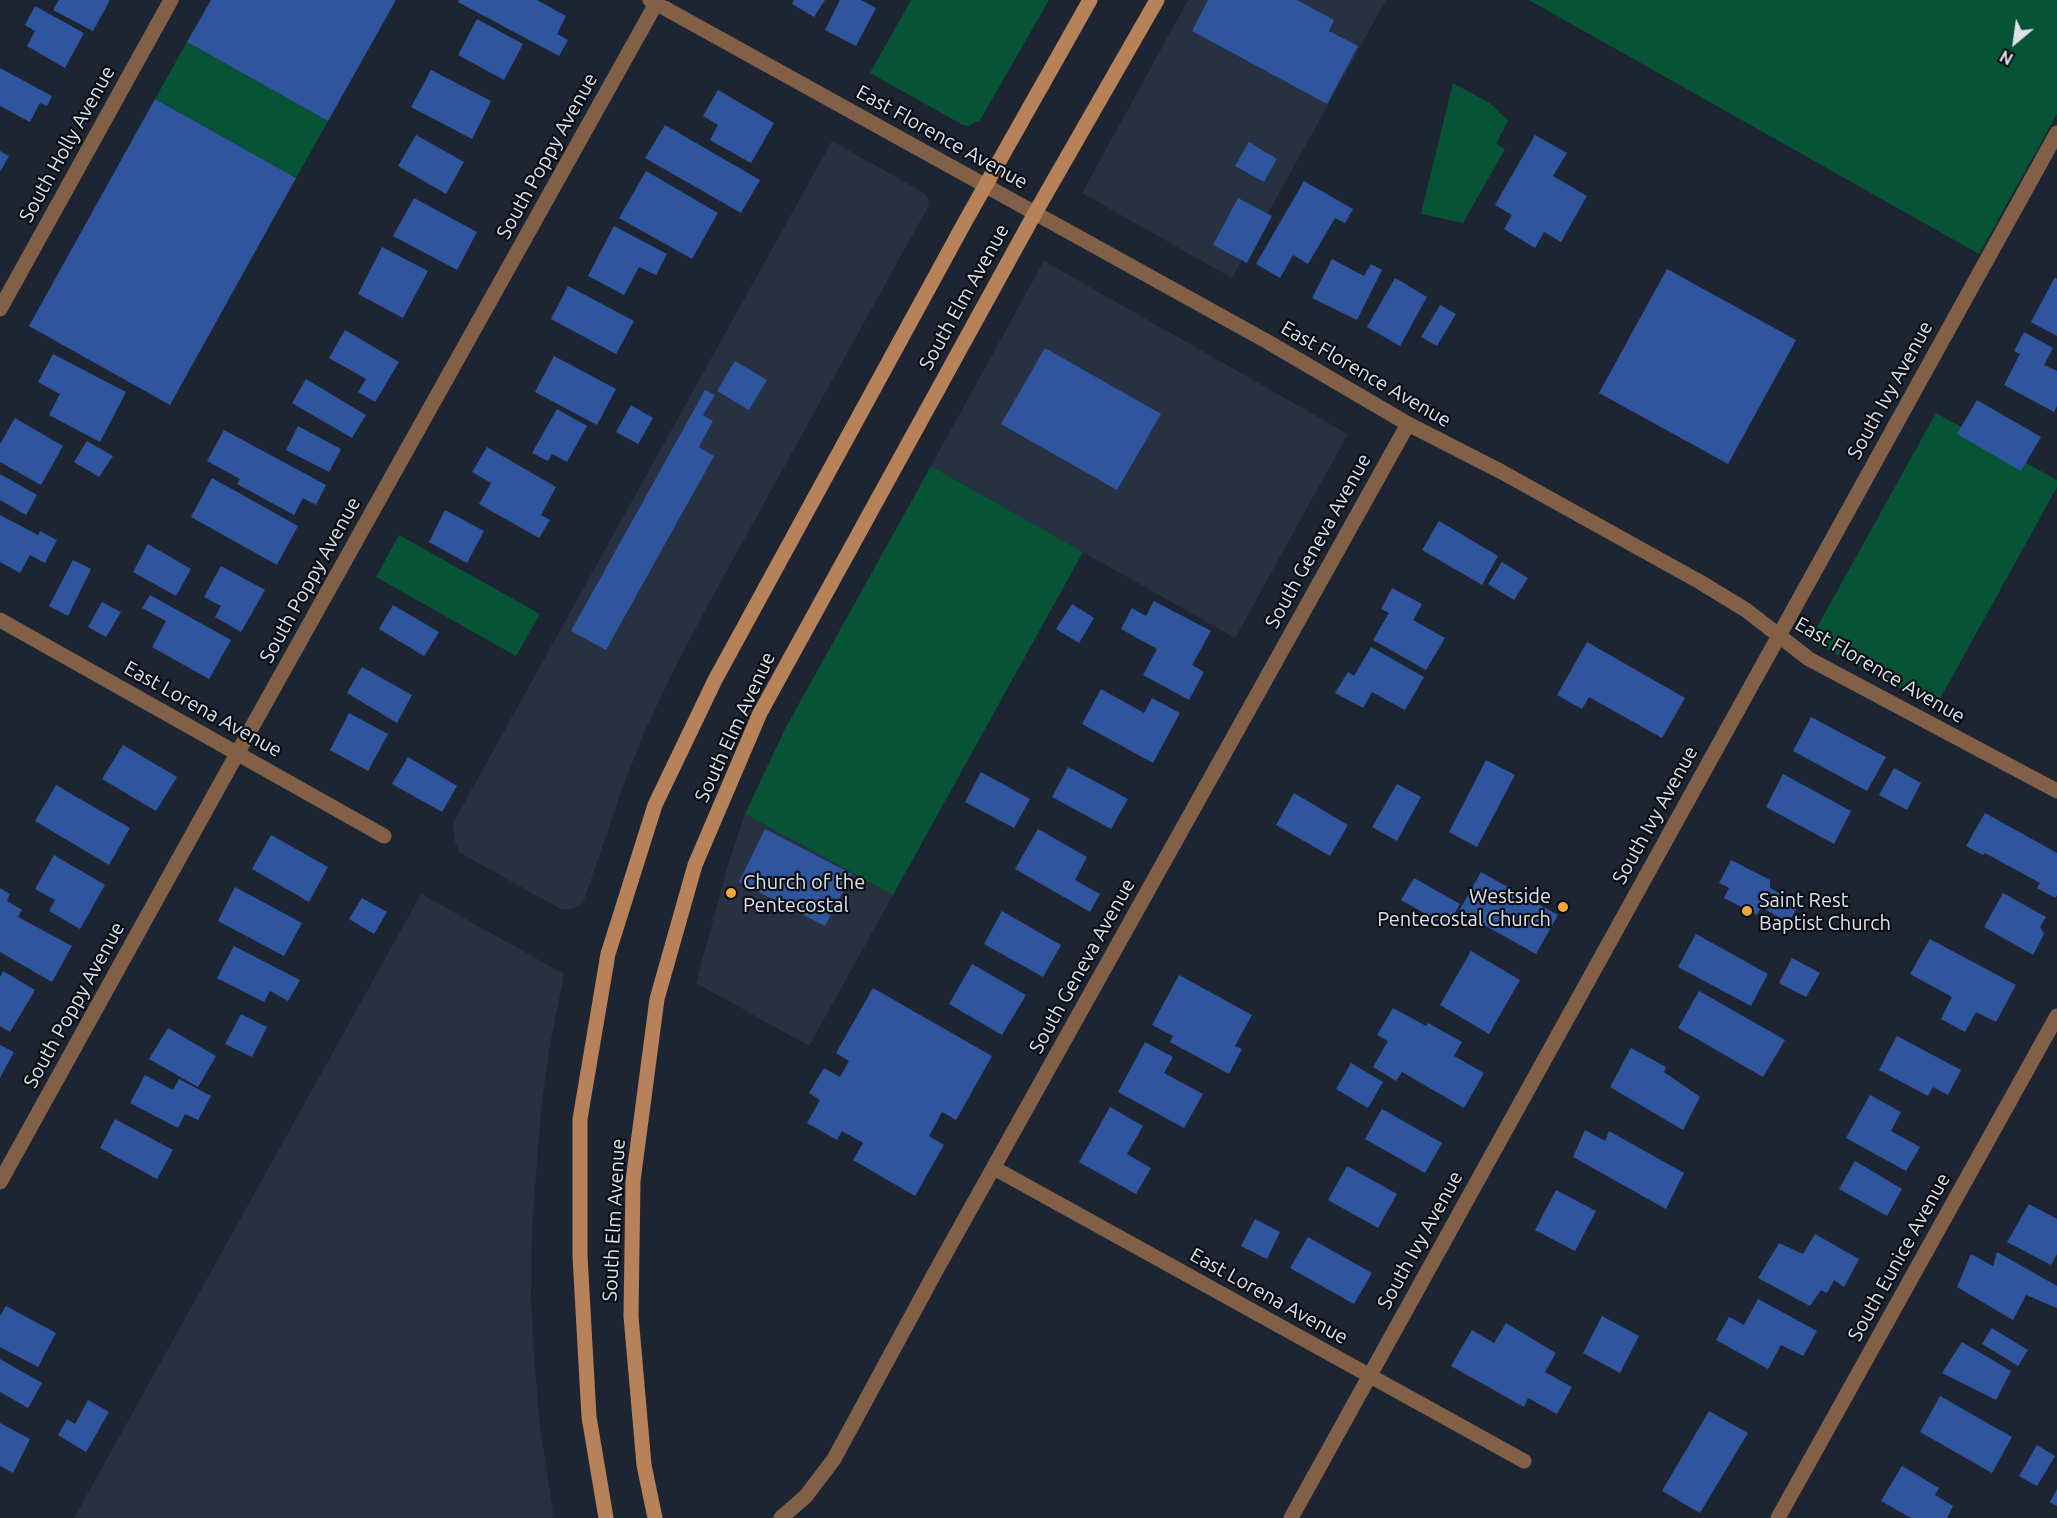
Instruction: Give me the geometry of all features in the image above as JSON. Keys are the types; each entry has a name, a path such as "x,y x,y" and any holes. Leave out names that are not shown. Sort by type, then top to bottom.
{"main road":[{"name":"South Elm Avenue","path":"606,1518 589,1417 580,1256 580,1119 608,954 655,805 710,691 985,185 1090,0"},
{"name":"South Elm Avenue","path":"655,1518 645,1465 631,1316 633,1181 657,999 693,875 760,713 1035,213 1157,0"}],"street":[{"name":"South Holly Avenue","path":"0,309 171,0"},
{"name":"East Florence Avenue","path":"655,1 1258,337 1408,424 1500,471 1700,582 1746,610 1809,658 2057,791"},
{"name":"South Poppy Avenue","path":"0,1182 655,1"},
{"name":"South Ivy Avenue","path":"1291,1518 2057,133"},
{"name":"South Geneva Avenue","path":"781,1518 806,1496 834,1459 1286,640 1408,424"},
{"name":"East Lorena Avenue","path":"0,620 384,836"},
{"name":"South Eunice Avenue","path":"1778,1518 2057,1017"},
{"name":"East Lorena Avenue","path":"994,1168 1524,1461"}],"shaded area":[{"path":"1188,0 1386,0 1232,278 1082,193"},
{"path":"832,141 924,193 929,205 674,670 646,728 622,789 583,903 572,909 561,909 460,853 454,839 453,823"},
{"path":"1044,261 1348,434 1235,638 931,466"},
{"path":"745,814 893,895 809,1046 696,983 728,865"},
{"path":"421,894 564,974 550,1044 541,1109 532,1227 531,1298 534,1356 552,1518 74,1518"}],"green space":[{"path":"911,0 1049,0 979,122 976,121 969,126 963,125 870,73"},
{"path":"1529,0 2057,0 2057,114 1979,254"},
{"path":"187,42 328,121 296,178 155,99"},
{"path":"1453,83 1491,104 1508,121 1496,144 1505,149 1463,223 1421,214"},
{"path":"1936,413 2057,480 2057,487 1935,708 1810,640"},
{"path":"931,466 1083,552 893,895 745,814 786,727"},
{"path":"399,535 540,614 516,656 376,577"}],"building":[{"path":"59,0 110,0 93,31 53,10"},
{"path":"211,0 396,0 328,121 187,42"},
{"path":"459,0 537,0 566,16 557,34 568,40 559,56 458,2"},
{"path":"794,0 825,0 814,17 792,4"},
{"path":"840,0 861,0 876,8 856,46 825,30"},
{"path":"1208,0 1297,0 1334,20 1329,31 1358,46 1327,104 1192,31"},
{"path":"35,6 84,33 65,68 27,46 35,31 25,25"},
{"path":"477,19 523,44 504,80 458,55"},
{"path":"0,68 52,96 47,106 40,103 30,122 0,106"},
{"path":"431,70 491,101 472,139 411,107"},
{"path":"718,90 774,123 751,163 710,140 718,125 703,116"},
{"path":"155,99 296,178 170,405 29,326"},
{"path":"665,125 760,180 741,213 645,158"},
{"path":"416,135 464,162 446,194 398,166"},
{"path":"1535,135 1567,153 1553,176 1587,196 1561,242 1544,232 1535,248 1504,229 1512,215 1495,205"},
{"path":"1249,142 1277,159 1264,182 1235,166"},
{"path":"0,151 9,156 0,172"},
{"path":"646,171 718,213 692,259 619,218"},
{"path":"1304,181 1353,209 1345,223 1335,218 1308,264 1293,255 1280,278 1256,264"},
{"path":"414,198 477,232 457,270 393,236"},
{"path":"1238,198 1272,216 1247,263 1213,245"},
{"path":"614,226 667,254 656,275 639,267 624,295 588,276"},
{"path":"382,247 428,271 403,318 358,294"},
{"path":"1332,259 1364,276 1371,264 1382,270 1357,320 1312,298"},
{"path":"1667,269 1796,340 1728,464 1599,393"},
{"path":"2055,277 2057,279 2057,336 2031,322"},
{"path":"1395,278 1427,297 1400,346 1367,327"},
{"path":"568,286 634,321 616,354 551,319"},
{"path":"1440,305 1456,314 1437,346 1421,337"},
{"path":"345,330 399,362 375,402 358,392 366,379 329,358"},
{"path":"2024,332 2053,348 2044,365 2057,371 2057,406 2054,412 2004,385 2020,354 2014,351"},
{"path":"1045,348 1161,414 1117,490 1001,424"},
{"path":"53,354 126,392 100,442 49,415 60,394 38,382"},
{"path":"554,356 616,389 597,425 535,392"},
{"path":"735,361 767,380 749,410 717,391"},
{"path":"306,379 366,415 352,438 292,403"},
{"path":"705,390 715,395 703,415 713,421 699,447 714,456 606,650 571,631"},
{"path":"1977,400 2041,437 2021,471 1957,434"},
{"path":"631,405 653,418 638,444 616,432"},
{"path":"557,409 587,426 567,462 552,454 548,461 532,453"},
{"path":"15,418 63,446 41,485 0,462 0,444"},
{"path":"298,426 341,449 329,472 286,450"},
{"path":"224,430 326,485 316,505 303,498 294,515 237,484 240,479 207,461"},
{"path":"87,441 113,456 99,477 74,462"},
{"path":"487,447 556,487 541,515 550,520 539,538 479,504 491,483 472,472"},
{"path":"0,474 37,495 26,515 0,500"},
{"path":"212,478 298,526 277,565 191,517"},
{"path":"445,510 484,531 467,563 429,542"},
{"path":"0,515 38,535 40,531 57,540 45,563 30,555 20,573 0,562"},
{"path":"1439,521 1498,556 1482,585 1422,550"},
{"path":"148,544 191,569 176,596 133,572"},
{"path":"73,560 91,569 68,616 49,606"},
{"path":"1502,562 1528,578 1514,600 1488,584"},
{"path":"221,566 265,590 241,632 215,617 221,606 204,597"},
{"path":"1392,588 1422,604 1413,620 1445,638 1426,670 1373,640 1389,613 1381,609"},
{"path":"150,595 231,640 209,679 152,647 166,621 142,608"},
{"path":"1154,601 1211,631 1192,665 1204,672 1189,700 1143,675 1157,649 1121,629 1132,608 1146,616"},
{"path":"102,602 121,612 106,637 88,627"},
{"path":"1072,604 1094,618 1079,643 1056,629"},
{"path":"393,605 439,632 424,656 379,629"},
{"path":"1587,642 1685,698 1662,738 1589,697 1582,709 1557,695"},
{"path":"1371,647 1424,677 1405,710 1372,692 1363,708 1335,693 1348,672 1354,676"},
{"path":"362,667 412,695 397,723 347,693"},
{"path":"1101,689 1144,713 1152,698 1180,713 1153,763 1082,724"},
{"path":"349,713 388,734 368,771 330,750"},
{"path":"1811,717 1886,757 1867,791 1793,751"},
{"path":"123,745 177,777 156,811 102,779"},
{"path":"408,757 457,786 442,812 392,784"},
{"path":"1486,760 1515,775 1477,847 1449,832"},
{"path":"1068,767 1128,799 1111,829 1052,797"},
{"path":"1894,768 1921,783 1907,810 1879,795"},
{"path":"981,772 1030,799 1014,828 965,802"},
{"path":"1783,774 1851,811 1834,844 1766,807"},
{"path":"1397,784 1421,797 1397,841 1372,827"},
{"path":"56,785 130,828 109,865 35,821"},
{"path":"1294,793 1348,825 1330,856 1276,825"},
{"path":"1985,813 2057,853 2057,895 2055,898 2037,888 2040,883 1985,853 1983,855 1966,846"},
{"path":"765,829 852,874 825,926 739,882"},
{"path":"1038,829 1087,857 1075,880 1100,894 1090,912 1015,869"},
{"path":"271,835 328,867 309,902 252,869"},
{"path":"54,855 105,885 80,929 49,911 55,900 35,889"},
{"path":"1731,860 1770,880 1770,888 1799,904 1789,923 1761,907 1757,915 1724,898 1729,888 1719,883"},
{"path":"1481,872 1558,915 1536,954 1459,911"},
{"path":"1414,878 1460,904 1447,926 1401,900"},
{"path":"235,887 302,923 284,956 218,921"},
{"path":"0,888 10,894 7,901 22,910 18,917 72,946 52,982 0,952"},
{"path":"2003,893 2046,917 2040,927 2044,934 2033,955 1984,927"},
{"path":"362,898 387,912 374,934 349,919"},
{"path":"1002,911 1061,945 1043,977 984,944"},
{"path":"1696,934 1768,974 1751,1006 1678,967"},
{"path":"1930,939 2016,985 1996,1022 1976,1012 1965,1032 1941,1019 1952,997 1910,974"},
{"path":"234,946 300,980 288,1001 270,991 264,1002 217,978"},
{"path":"1471,951 1520,980 1489,1034 1440,1005"},
{"path":"1792,958 1820,973 1806,997 1779,983"},
{"path":"972,964 1026,995 1002,1035 949,1004"},
{"path":"3,971 35,990 10,1032 0,1026 0,977"},
{"path":"1179,975 1252,1015 1235,1046 1242,1049 1229,1074 1170,1042 1173,1036 1152,1025"},
{"path":"873,988 992,1056 956,1120 942,1112 929,1136 944,1145 915,1196 853,1160 863,1143 842,1131 837,1140 807,1123 820,1100 809,1093 824,1068 840,1077 849,1061 836,1053"},
{"path":"1699,991 1785,1040 1763,1077 1678,1028"},
{"path":"1393,1008 1426,1026 1428,1023 1462,1042 1454,1056 1484,1073 1464,1108 1402,1072 1396,1081 1373,1067 1388,1041 1377,1035"},
{"path":"241,1014 267,1027 252,1057 225,1044"},
{"path":"168,1028 216,1056 198,1087 149,1059"},
{"path":"1897,1036 1961,1070 1948,1095 1933,1087 1928,1096 1879,1070"},
{"path":"1145,1042 1173,1057 1164,1073 1203,1094 1184,1128 1118,1092"},
{"path":"0,1045 14,1052 0,1078"},
{"path":"1631,1048 1666,1067 1664,1072 1700,1097 1683,1130 1610,1087"},
{"path":"1351,1063 1383,1082 1368,1108 1336,1089"},
{"path":"145,1075 173,1090 179,1079 211,1096 198,1120 185,1114 178,1128 130,1103"},
{"path":"1870,1095 1901,1112 1891,1131 1920,1147 1906,1171 1846,1138"},
{"path":"1110,1107 1143,1126 1127,1154 1151,1168 1136,1194 1079,1162"},
{"path":"1382,1109 1442,1143 1425,1173 1365,1139"},
{"path":"115,1119 173,1150 157,1179 100,1148"},
{"path":"1585,1130 1605,1141 1609,1131 1684,1173 1666,1209 1573,1157"},
{"path":"1855,1161 1902,1189 1887,1216 1839,1189"},
{"path":"1347,1166 1397,1194 1378,1228 1328,1200"},
{"path":"1556,1190 1596,1211 1575,1251 1535,1230"},
{"path":"2029,1204 2057,1219 2057,1254 2051,1265 2007,1242"},
{"path":"1255,1219 1280,1232 1267,1259 1241,1246"},
{"path":"1815,1234 1859,1259 1844,1287 1834,1280 1827,1293 1821,1290 1810,1306 1758,1278 1779,1243 1803,1254"},
{"path":"1308,1237 1372,1273 1354,1304 1290,1268"},
{"path":"1997,1252 2057,1286 2057,1308 2026,1295 2013,1320 1957,1287 1971,1254 1993,1266"},
{"path":"1758,1299 1817,1331 1803,1356 1781,1345 1768,1369 1716,1340 1729,1317 1744,1325"},
{"path":"6,1306 56,1333 38,1367 0,1347 0,1316"},
{"path":"1602,1316 1639,1336 1620,1373 1583,1353"},
{"path":"1506,1323 1556,1353 1545,1372 1572,1387 1557,1414 1528,1398 1524,1407 1451,1366 1472,1330 1494,1343"},
{"path":"1992,1328 2028,1350 2018,1366 1982,1344"},
{"path":"1962,1342 2011,1371 1996,1400 1942,1373"},
{"path":"0,1359 42,1383 28,1408 0,1392"},
{"path":"1940,1396 2012,1437 1992,1473 1920,1432"},
{"path":"88,1400 109,1412 86,1452 58,1435 67,1419 75,1424"},
{"path":"1709,1411 1748,1433 1700,1513 1662,1491"},
{"path":"0,1423 30,1439 13,1473 0,1466"},
{"path":"2037,1445 2055,1456 2037,1486 2019,1476"},
{"path":"1902,1466 1939,1488 1935,1495 1953,1506 1947,1518 1911,1518 1881,1501"},
{"path":"2057,1489 2057,1506 2050,1502"}],"place":[{"name":"Church of the Pentecostal","path":"731,893"},
{"name":"Westside Pentecostal Church","path":"1563,907"},
{"name":"Saint Rest Baptist Church","path":"1747,911"}]}
